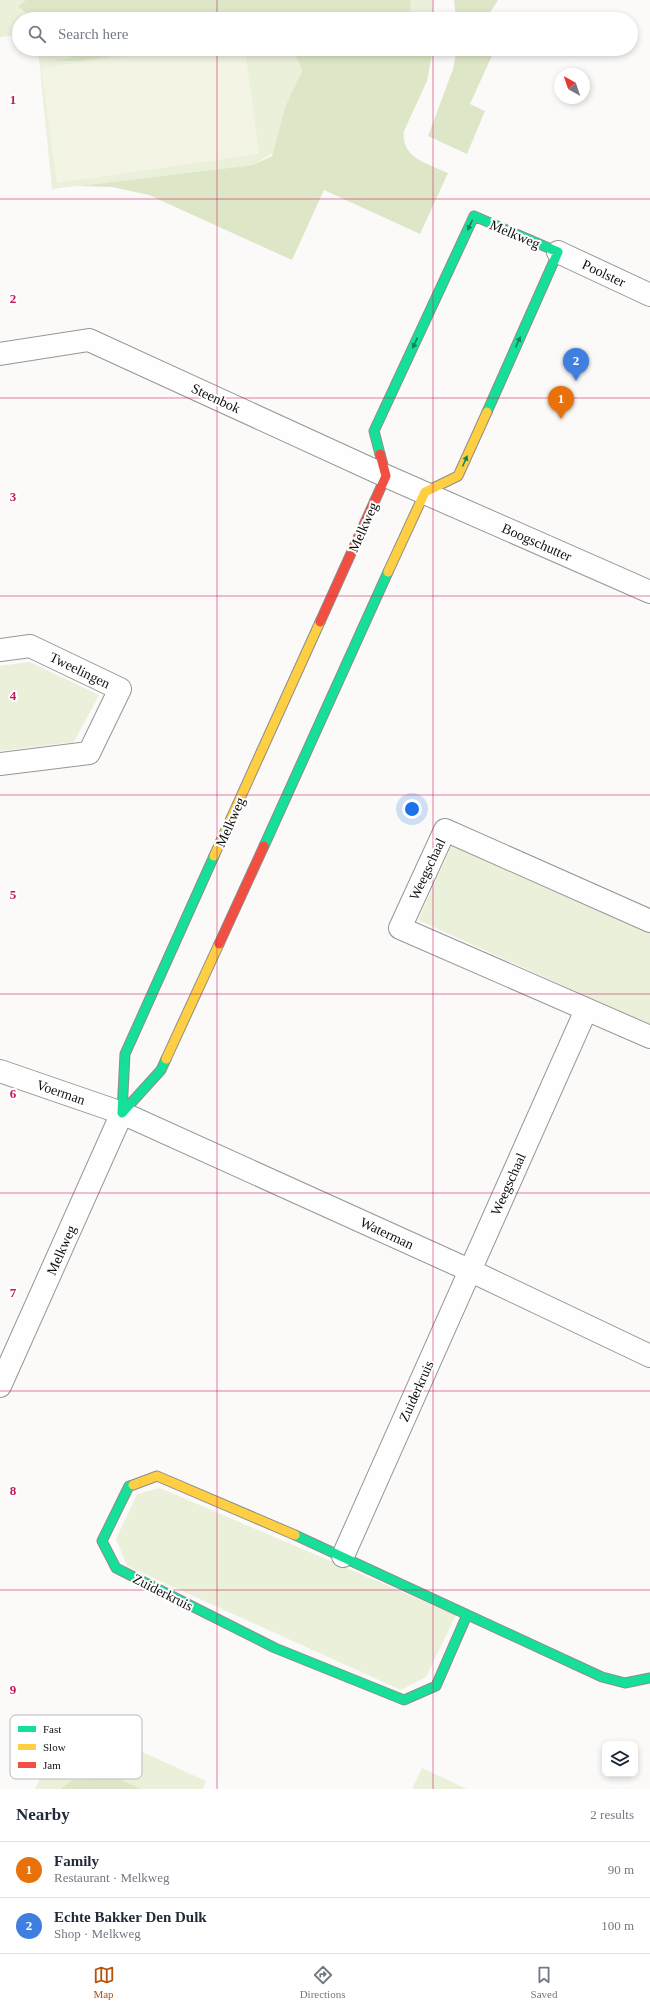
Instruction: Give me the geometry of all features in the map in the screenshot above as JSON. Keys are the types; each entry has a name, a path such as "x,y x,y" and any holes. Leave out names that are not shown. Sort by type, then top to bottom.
{"street":[{"name":"Melkweg","path":"0,1386 122,1113 161,1070 425,492 458,476 558,252 474,216 374,431 386,476 125,1054 122,1113"},
{"name":"Poolster","path":"558,252 650,295"},
{"name":"Steenbok","path":"0,354 89,340 386,476 425,492"},
{"name":"Boogschutter","path":"425,492 650,592"},
{"name":"Tweelingen","path":"0,650 30,646 120,689 89,753 0,764"},
{"name":"Weegschaal","path":"650,921 445,830 400,928 650,1037"},
{"name":"Weegschaal","path":"469,1270 586,1010"},
{"name":"Voerman","path":"0,1071 122,1113"},
{"name":"Waterman","path":"122,1113 469,1270 650,1356"},
{"name":"Zuiderkruis","path":"343,1556 469,1270"},
{"name":"Zuiderkruis","path":"467,1615 436,1686 404,1700 275,1648 116,1568 102,1541 129,1486 157,1476 343,1556 602,1677 625,1683 650,1678"}],"green space":[{"path":"0,0 26,0 18,6 24,12 12,12 12,36 0,37"},
{"path":"26,0 411,0 410,12 24,12 18,6"},
{"path":"411,0 432,0 433,12 410,12"},
{"path":"454,0 498,0 490,12 455,12"},
{"path":"38,56 70,56 72,58 87,56 296,56 302,71 285,107 273,153 253,165 52,189"},
{"path":"70,56 109,56 77,61 51,61 72,58"},
{"path":"126,56 246,56 259,154 57,183 41,68"},
{"path":"296,56 432,56 427,81 404,131 404,140 411,154 448,173 420,234 324,190 292,260 149,195 112,187 78,186 253,165 272,156 285,107 302,71"},
{"path":"456,56 492,56 470,104 485,111 467,154 428,136 453,69"},
{"path":"30,662 99,695 74,742 0,751 0,666"},
{"path":"452,845 650,933 650,1025 418,920"},
{"path":"160,1488 456,1615 426,1677 401,1690 127,1566 116,1539 137,1494"},
{"path":"142,1752 206,1781 203,1789 35,1789 40,1779 142,1779"},
{"path":"422,1768 467,1789 412,1789"},
{"path":"118,1779 142,1789 60,1789 72,1780"}],"traffic: fast":[{"path":"474,216 558,252 487,412"},
{"path":"380,454 374,431 474,216"},
{"path":"264,846 388,572"},
{"path":"166,1059 161,1070 122,1113 125,1054 214,856"},
{"path":"133,1485 129,1486 102,1541 116,1568 275,1648 404,1700 436,1686 467,1615"},
{"path":"295,1535 602,1677 625,1683 650,1678"}],"traffic: slow":[{"path":"388,572 425,492 458,476 487,412"},
{"path":"214,856 320,622"},
{"path":"166,1059 219,944"},
{"path":"133,1485 157,1476 295,1535"}],"traffic: jam":[{"path":"320,622 386,476 380,454"},
{"path":"219,944 264,846"}],"place":[{"name":"Echte Bakker Den Dulk","path":"576,381"},
{"name":"Family","path":"561,419"}]}
